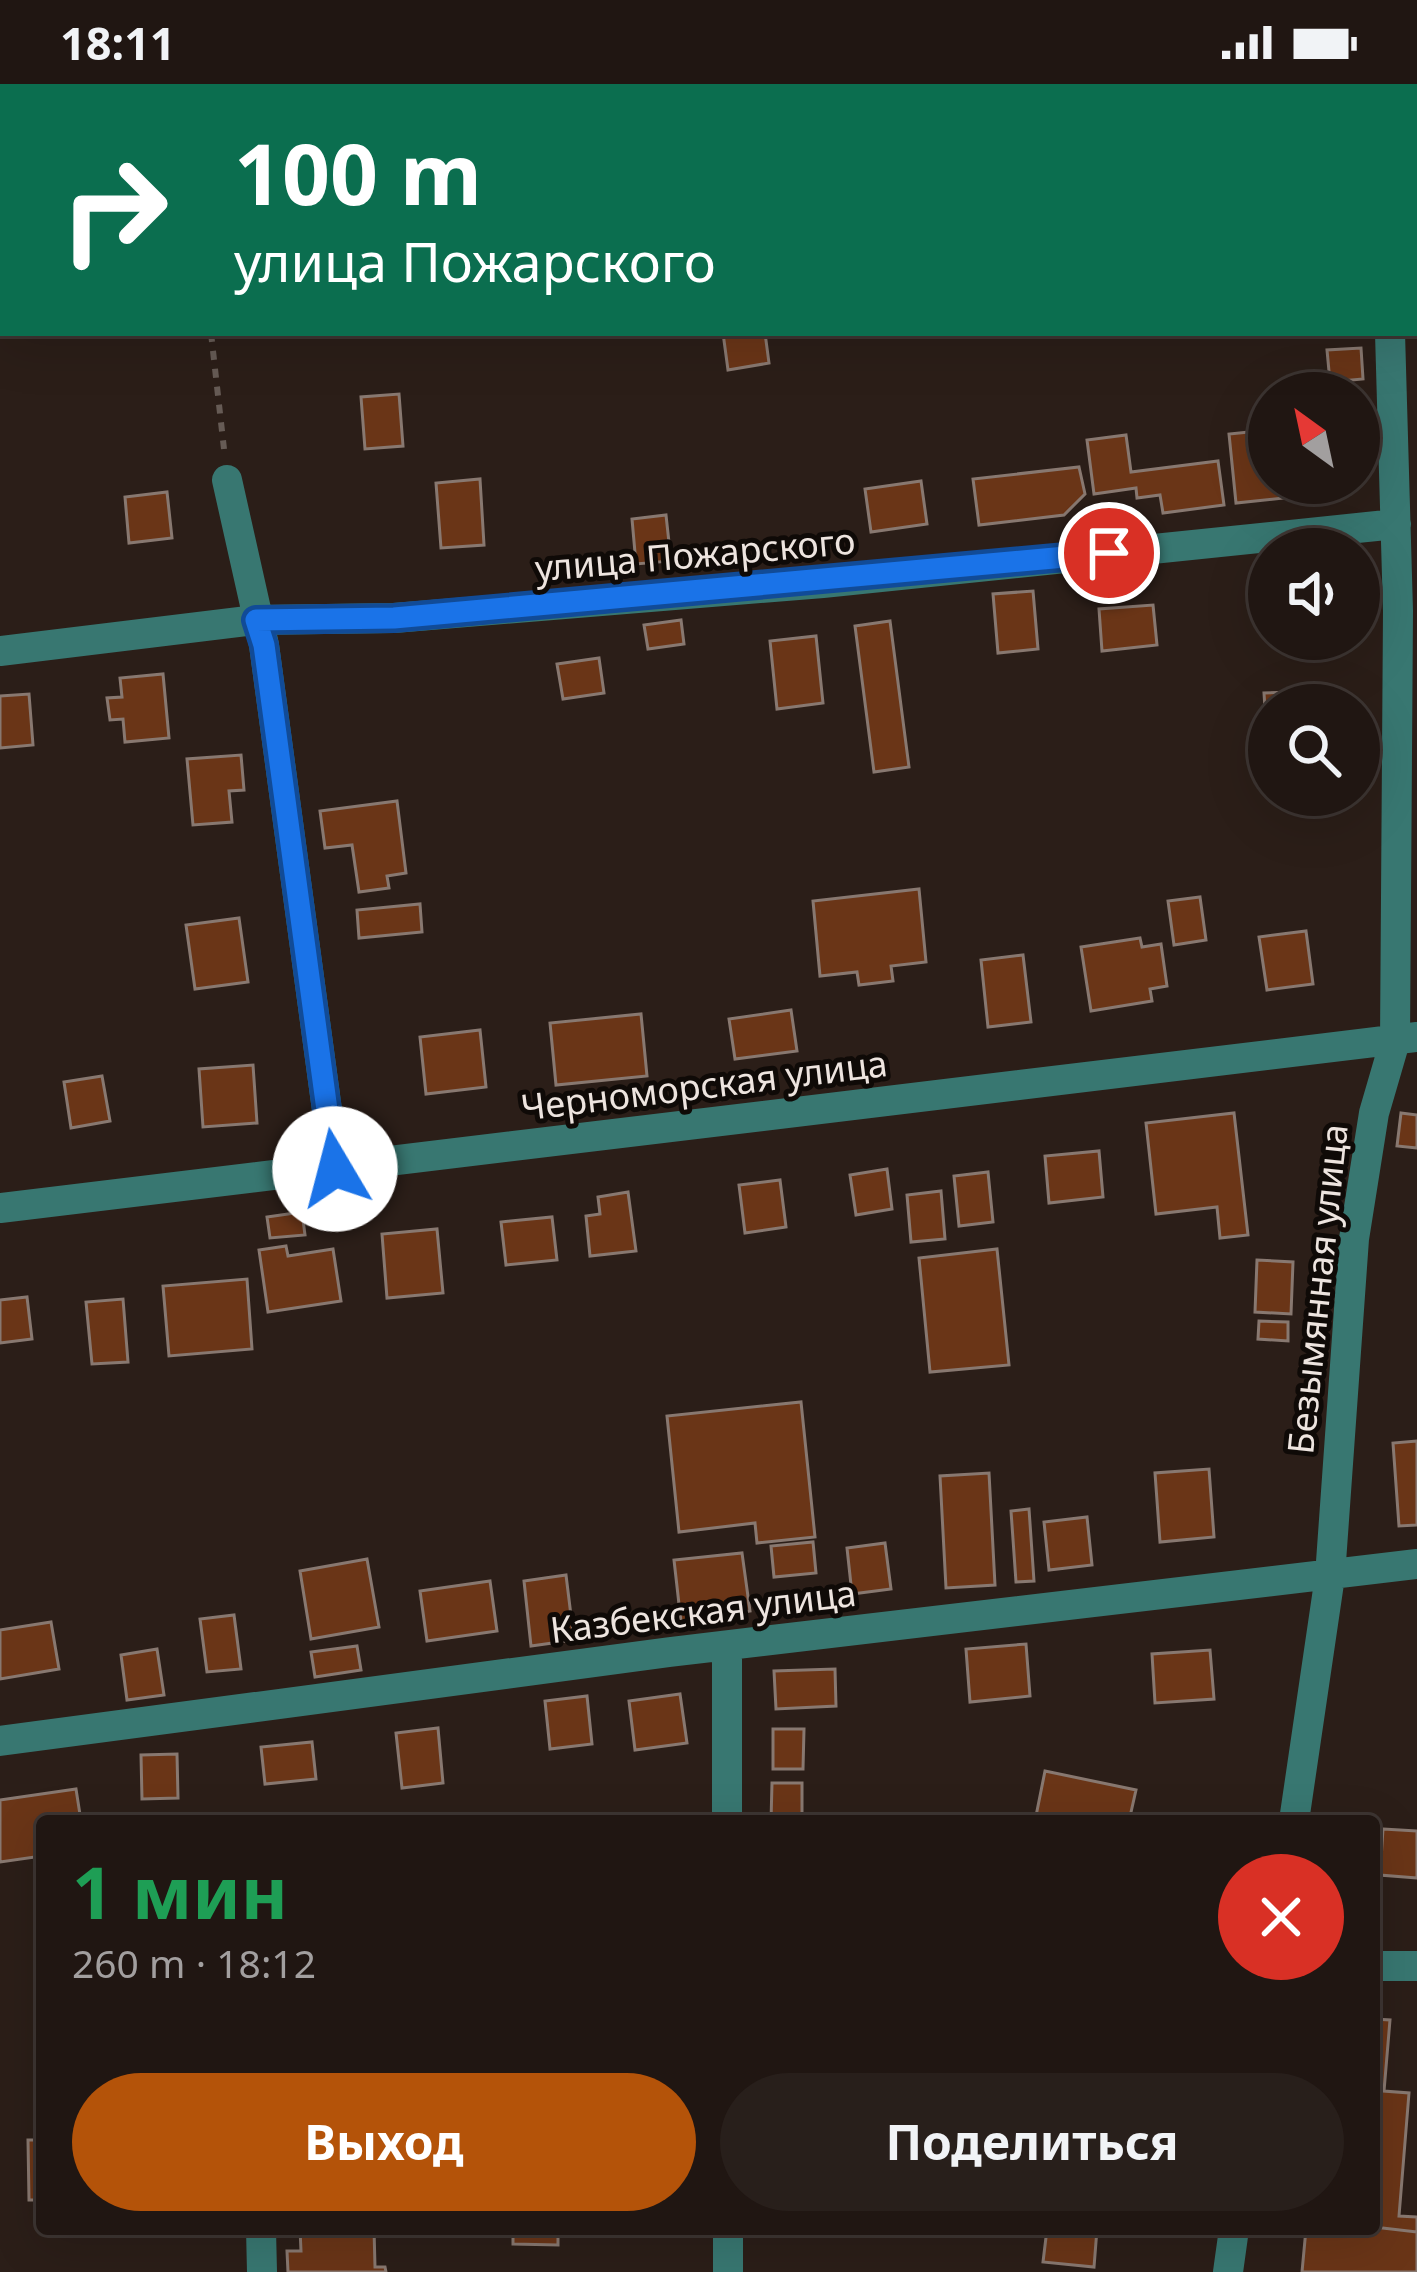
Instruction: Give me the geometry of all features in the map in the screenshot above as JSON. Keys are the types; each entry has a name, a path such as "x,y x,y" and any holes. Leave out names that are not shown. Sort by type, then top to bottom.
{"street":[{"name":"Безымянная улица","path":"1295,1815 1330,1576 1354,1239 1374,1113 1406,1039 1407,610 1396,524 1390,336"},
{"path":"227,480 264,645 335,1169"},
{"name":"улица Пожарского","path":"0,651 256,620 394,618 823,583 1396,524"},
{"name":"Черноморская улица","path":"0,1208 1406,1039"},
{"name":"Казбекская улица","path":"0,1741 1417,1564"},
{"path":"727,1647 727,1815"},
{"path":"1380,1966 1417,1966"},
{"path":"261,2235 262,2272"},
{"path":"728,2235 728,2272"},
{"path":"1228,2272 1233,2235"}],"path":[{"path":"211,336 227,480"}],"building":[{"path":"723,336 765,336 769,363 728,370"},
{"path":"1361,348 1363,372 1329,372 1327,350"},
{"path":"399,394 403,446 365,449 361,397"},
{"path":"1248,432 1248,502 1236,503 1229,434"},
{"path":"1126,435 1131,472 1218,461 1224,505 1163,513 1160,495 1137,498 1136,488 1094,494 1087,440"},
{"path":"1079,467 1085,494 1064,515 979,525 973,479"},
{"path":"480,479 484,545 441,548 436,483"},
{"path":"921,481 927,524 871,532 865,489"},
{"path":"167,492 172,538 129,543 125,497"},
{"path":"666,515 671,561 636,564 632,519"},
{"path":"1033,591 1038,649 998,653 993,594"},
{"path":"1153,605 1157,645 1102,651 1099,609"},
{"path":"681,620 684,644 648,649 644,625"},
{"path":"890,621 909,767 874,772 855,626"},
{"path":"816,636 823,703 777,709 770,641"},
{"path":"599,658 604,693 563,699 557,664"},
{"path":"163,674 169,738 125,742 123,719 110,720 107,698 122,697 120,678"},
{"path":"29,694 33,745 0,748 0,696"},
{"path":"241,755 244,790 229,791 232,822 193,825 187,759"},
{"path":"397,801 406,873 387,876 389,888 359,892 352,845 325,848 320,811"},
{"path":"919,889 926,962 891,966 893,981 859,985 857,972 820,976 813,901"},
{"path":"1200,897 1206,940 1174,945 1168,901"},
{"path":"420,904 422,932 359,938 357,910"},
{"path":"239,918 248,982 195,989 186,925"},
{"path":"1306,931 1313,984 1267,990 1259,937"},
{"path":"1140,938 1142,947 1161,944 1167,986 1150,989 1152,1001 1091,1011 1081,947"},
{"path":"1023,955 1031,1022 988,1027 981,960"},
{"path":"791,1010 797,1051 735,1059 729,1019"},
{"path":"641,1014 647,1076 556,1085 550,1023"},
{"path":"480,1030 486,1087 426,1094 420,1037"},
{"path":"253,1065 257,1123 203,1127 199,1069"},
{"path":"102,1076 110,1121 71,1128 64,1082"},
{"path":"1234,1113 1248,1235 1220,1238 1217,1207 1156,1214 1146,1123"},
{"path":"1401,1113 1417,1115 1417,1148 1397,1146"},
{"path":"1099,1151 1103,1197 1049,1203 1045,1156"},
{"path":"887,1169 892,1209 856,1215 850,1175"},
{"path":"988,1172 993,1222 959,1226 954,1176"},
{"path":"780,1180 786,1227 745,1233 739,1185"},
{"path":"941,1191 945,1239 911,1242 907,1195"},
{"path":"628,1192 636,1251 590,1256 586,1216 600,1214 598,1197"},
{"path":"347,1205 349,1223 329,1226 327,1208"},
{"path":"302,1212 305,1235 270,1238 267,1217"},
{"path":"552,1217 557,1260 506,1265 501,1222"},
{"path":"437,1229 443,1293 387,1298 382,1234"},
{"path":"286,1246 288,1256 333,1249 341,1301 268,1312 259,1250"},
{"path":"997,1249 1009,1365 930,1372 919,1258"},
{"path":"1257,1260 1293,1262 1291,1314 1255,1312"},
{"path":"247,1279 252,1349 169,1356 163,1286"},
{"path":"27,1297 32,1339 0,1343 0,1300"},
{"path":"123,1299 128,1362 92,1364 86,1302"},
{"path":"1259,1321 1288,1322 1288,1341 1258,1339"},
{"path":"801,1402 815,1537 757,1543 755,1523 679,1532 667,1416"},
{"path":"1417,1441 1417,1525 1399,1526 1393,1443"},
{"path":"1209,1469 1214,1537 1160,1542 1155,1473"},
{"path":"989,1473 995,1585 946,1588 940,1476"},
{"path":"1029,1509 1034,1581 1016,1582 1011,1511"},
{"path":"1087,1517 1092,1565 1049,1570 1044,1522"},
{"path":"813,1542 816,1573 774,1577 771,1546"},
{"path":"885,1543 891,1589 852,1594 847,1548"},
{"path":"742,1553 750,1611 681,1622 674,1560"},
{"path":"367,1559 379,1627 311,1639 300,1571"},
{"path":"566,1575 574,1640 531,1646 524,1581"},
{"path":"490,1581 497,1631 427,1641 420,1591"},
{"path":"234,1615 241,1669 207,1672 200,1619"},
{"path":"51,1622 59,1669 0,1679 0,1630"},
{"path":"1026,1644 1030,1696 970,1702 966,1649"},
{"path":"357,1646 361,1670 315,1677 311,1652"},
{"path":"157,1649 164,1695 127,1700 121,1655"},
{"path":"1210,1650 1214,1699 1155,1703 1152,1654"},
{"path":"835,1669 836,1706 776,1709 774,1671"},
{"path":"680,1694 687,1743 635,1750 629,1701"},
{"path":"587,1696 592,1744 550,1749 545,1701"},
{"path":"438,1728 443,1783 402,1788 396,1733"},
{"path":"773,1729 804,1729 803,1769 773,1769"},
{"path":"312,1742 316,1779 265,1784 261,1747"},
{"path":"177,1754 178,1798 142,1799 141,1755"},
{"path":"1045,1771 1136,1790 1130,1815 1036,1815"},
{"path":"772,1783 802,1783 802,1815 771,1815"},
{"path":"76,1789 80,1815 36,1815 36,1857 0,1862 0,1800"},
{"path":"1383,1829 1417,1831 1417,1878 1380,1875"},
{"path":"1380,2019 1390,2020 1384,2091 1409,2093 1399,2216 1417,2217 1417,2232 1380,2228"},
{"path":"28,2140 36,2140 36,2200 29,2200"},
{"path":"1380,2228 1417,2232 1417,2272 1302,2272 1305,2235 1380,2235"},
{"path":"300,2235 374,2235 375,2267 385,2267 386,2272 288,2272 287,2251 301,2251"},
{"path":"513,2235 558,2235 558,2245 513,2244"},
{"path":"1046,2235 1097,2235 1094,2267 1043,2262"}],"route":[{"path":"335,1169 264,645 256,620 394,618 823,583 1109,553"}]}
